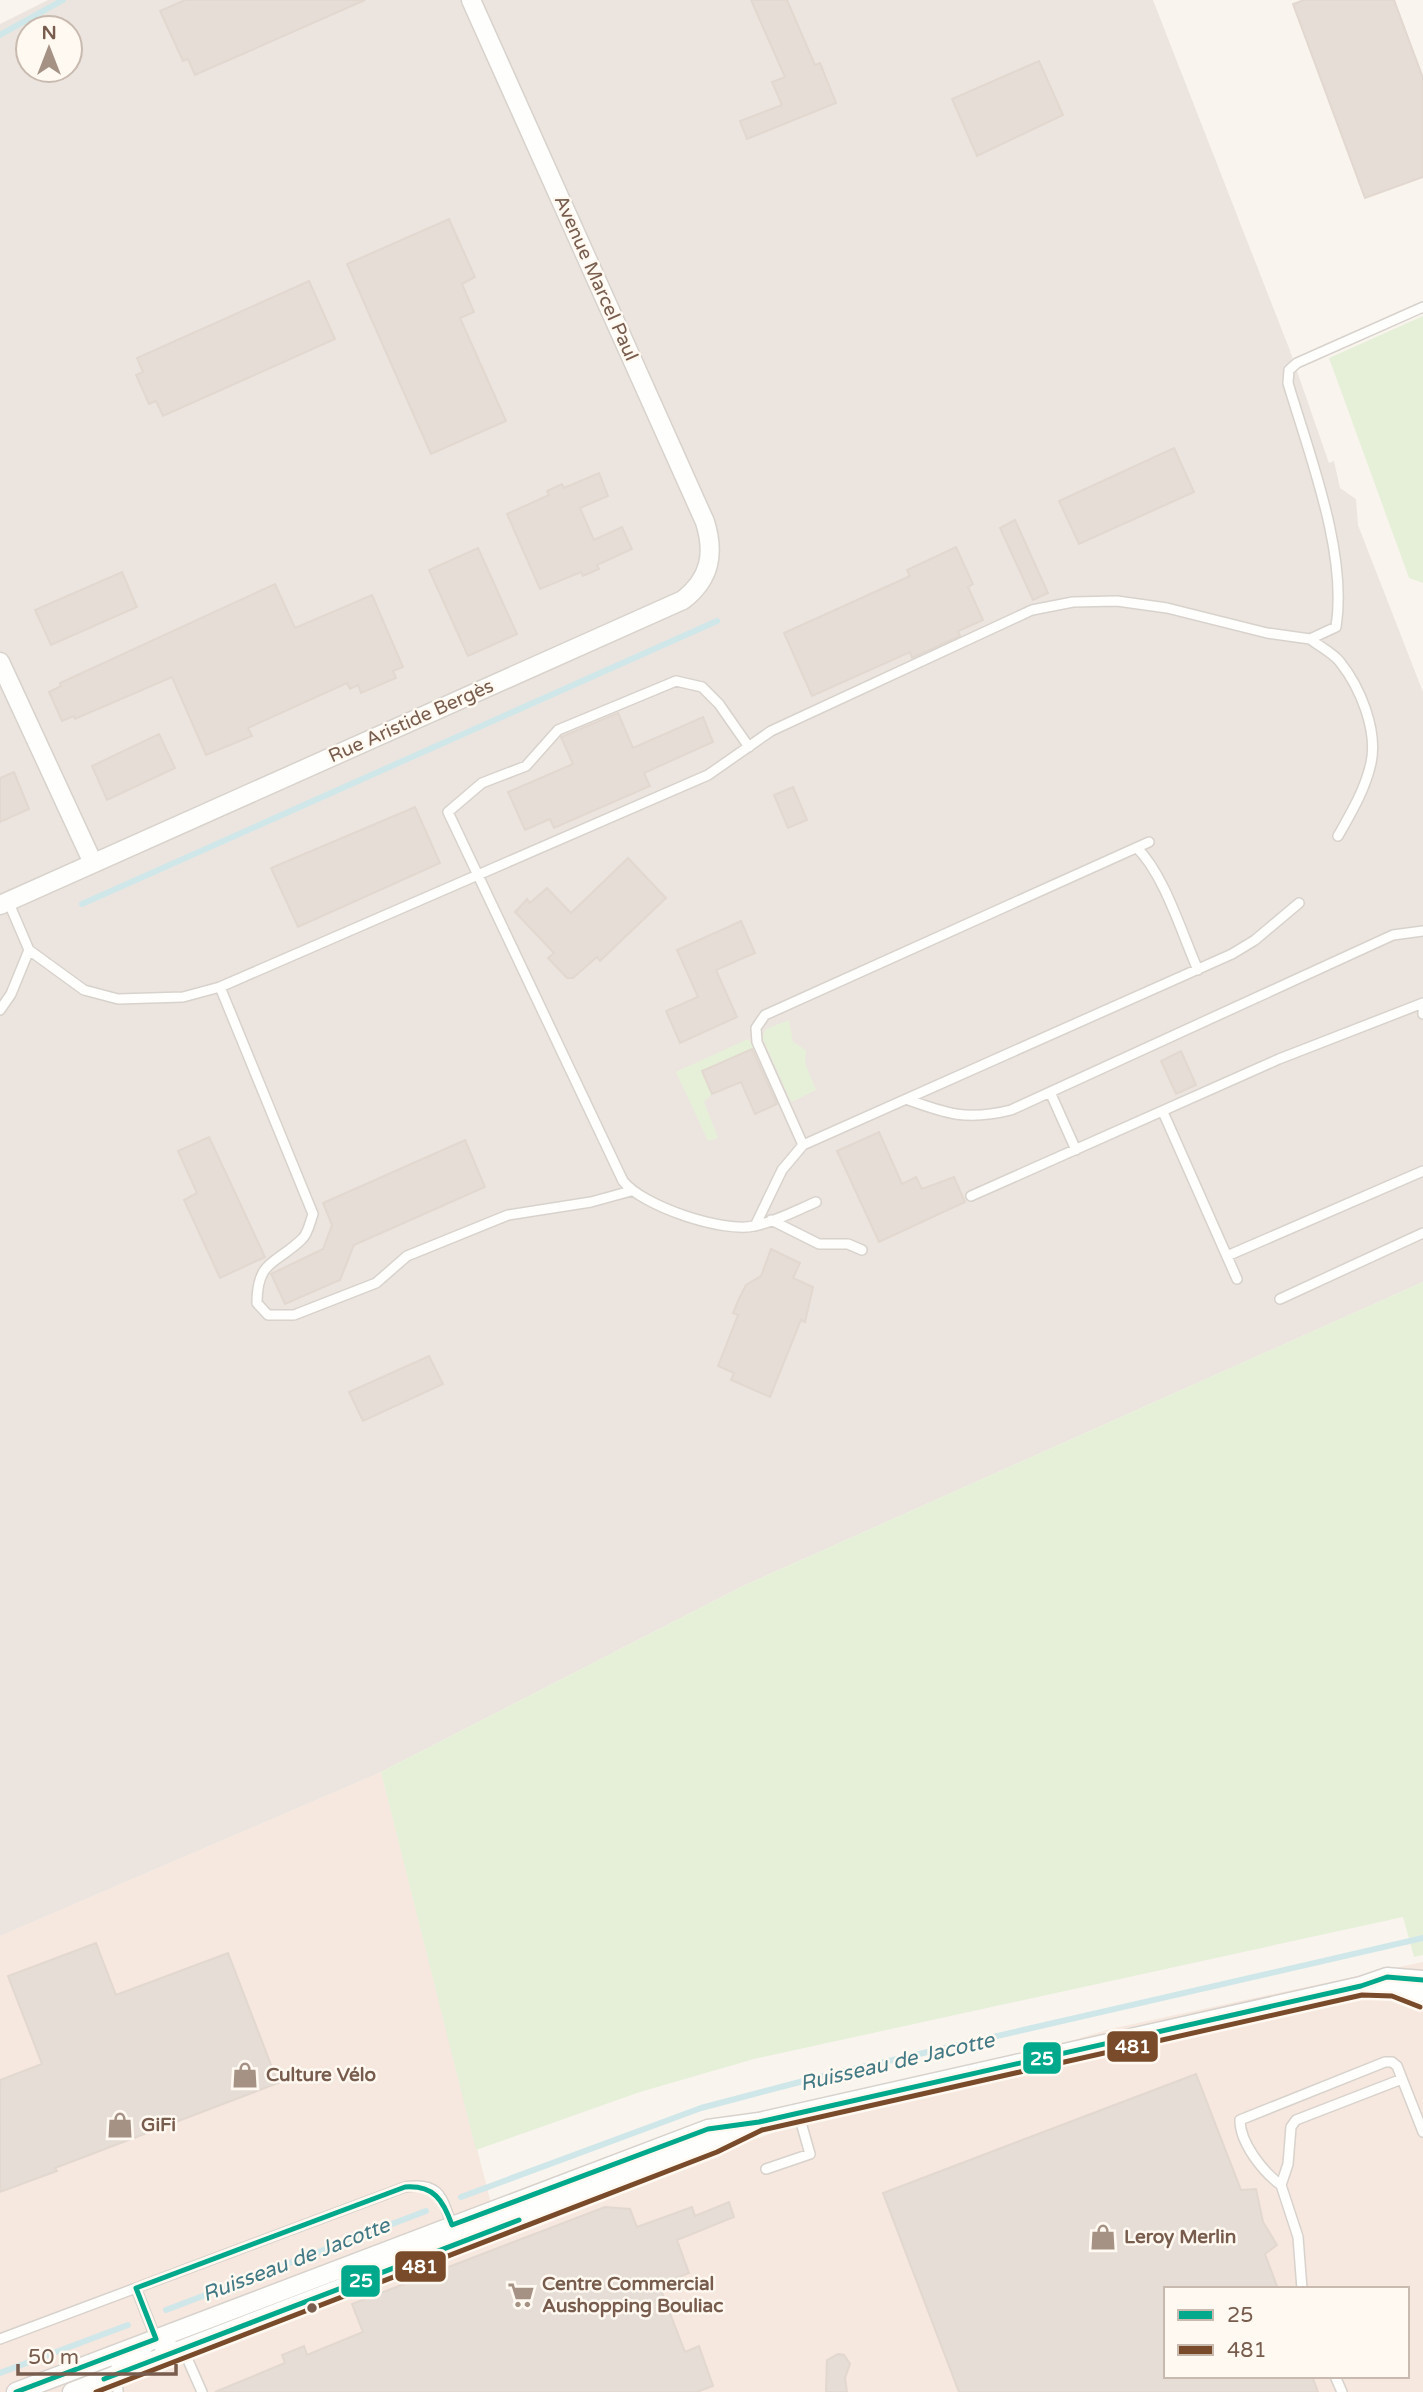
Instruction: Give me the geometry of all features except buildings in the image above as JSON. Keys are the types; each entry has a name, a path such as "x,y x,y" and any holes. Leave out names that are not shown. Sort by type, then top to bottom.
{"street":[{"name":"Avenue Marcel Paul","path":"471,0 705,522 712,558"},
{"name":"Rue Aristide Bergès","path":"4,903 683,600 698,589 712,558"},
{"path":"0,662 93,863"},
{"path":"16,2392 708,2129 759,2122 798,2111 1361,1986 1387,1977 1423,1980"},
{"path":"1361,1986 1394,1987 1423,1999"},
{"path":"76,2391 117,2384 163,2357 714,2144 759,2122"}],"lane":[{"path":"1310,639 1336,627 1341,599 1330,530 1288,383 1289,370 1297,363 1423,307"},
{"path":"4,903 29,950 84,990 118,999 183,997 220,988 708,775 771,731 1032,610 1073,603 1117,601 1167,608 1267,633 1310,639 1339,660 1356,688 1368,722 1372,760 1360,796 1338,836"},
{"path":"749,747 719,704 702,687 676,681 558,730 526,766 482,783 448,812 631,1191 724,1228 755,1226 816,1202"},
{"path":"803,1145 757,1042 756,1028 765,1015 1149,842"},
{"path":"1137,848 1147,858 1155,873 1198,970"},
{"path":"755,1226 782,1170 803,1145 1198,970 1255,940 1299,903"},
{"path":"906,1099 949,1115 981,1118 1011,1110 1392,935 1423,931"},
{"path":"0,1010 11,994 29,950"},
{"path":"220,988 313,1214 304,1238 265,1265 257,1285 257,1303 268,1315 293,1315 376,1283 407,1256 485,1223 531,1210 591,1202 631,1191"},
{"path":"971,1196 1279,1059 1423,1003"},
{"path":"1050,1092 1076,1150"},
{"path":"1163,1112 1237,1279"},
{"path":"1227,1256 1423,1171"},
{"path":"771,1220 819,1244 848,1244 862,1250"},
{"path":"1280,1299 1423,1233"},
{"path":"1281,2185 1271,2178 1253,2154 1240,2126 1244,2116 1385,2062 1392,2062 1402,2079 1423,2132"},
{"path":"1301,2287 1298,2237 1281,2185 1288,2164 1291,2127 1296,2120 1402,2079"},
{"path":"766,2169 810,2154 798,2111"},
{"path":"0,2339 405,2187 430,2186 438,2192 459,2243"},
{"path":"136,2288 163,2357"},
{"path":"156,2339 192,2346"},
{"path":"117,2384 116,2366 145,2352 156,2339"},
{"path":"192,2346 201,2387"},
{"path":"192,2346 201,2387"}],"shaded area":[{"path":"48,0 1153,0 1289,348 1329,463 1334,461 1340,488 1356,499 1358,525 1423,692 1423,1282 741,1587 381,1772 0,1936 0,24 14,17 14,84 84,84 84,14 20,14"},
{"path":"381,1772 498,2231 812,2119 1110,2029 1423,1962 1423,2392 0,2392 0,1936"}],"green space":[{"path":"1423,316 1423,583 1409,578 1329,358"},
{"path":"789,1020 793,1042 806,1050 805,1063 816,1090 791,1102 762,1037 766,1029"},
{"path":"748,1039 755,1048 702,1071 712,1094 704,1102 718,1138 708,1141 676,1072"},
{"path":"1423,1282 1423,1955 1414,1957 1403,1917 754,2059 640,2092 476,2150 381,1772 741,1587"}],"waterway":[{"path":"0,35 63,0"},
{"path":"82,904 717,621"},
{"name":"Ruisseau de Jacotte","path":"461,2197 701,2108 819,2077 1423,1938"},
{"name":"Ruisseau de Jacotte","path":"166,2310 426,2211"},
{"name":"Ruisseau de Jacotte","path":"0,2373 128,2325"}],"transit line":[{"name":"25","path":"16,2392 156,2339 136,2288 405,2187 423,2189 436,2196 452,2225 708,2129 759,2122 1361,1986 1387,1977 1423,1980"},
{"name":"481","path":"96,2392 717,2152 762,2130 1362,1995 1392,1996 1420,2007"},
{"name":"25","path":"104,2379 519,2220"}],"place":[{"name":"Culture Vélo","path":"245,2075"},
{"name":"GiFi","path":"120,2125"},
{"name":"Leroy Merlin","path":"1103,2237"},
{"name":"Centre Commercial Aushopping Bouliac","path":"521,2295"}]}
